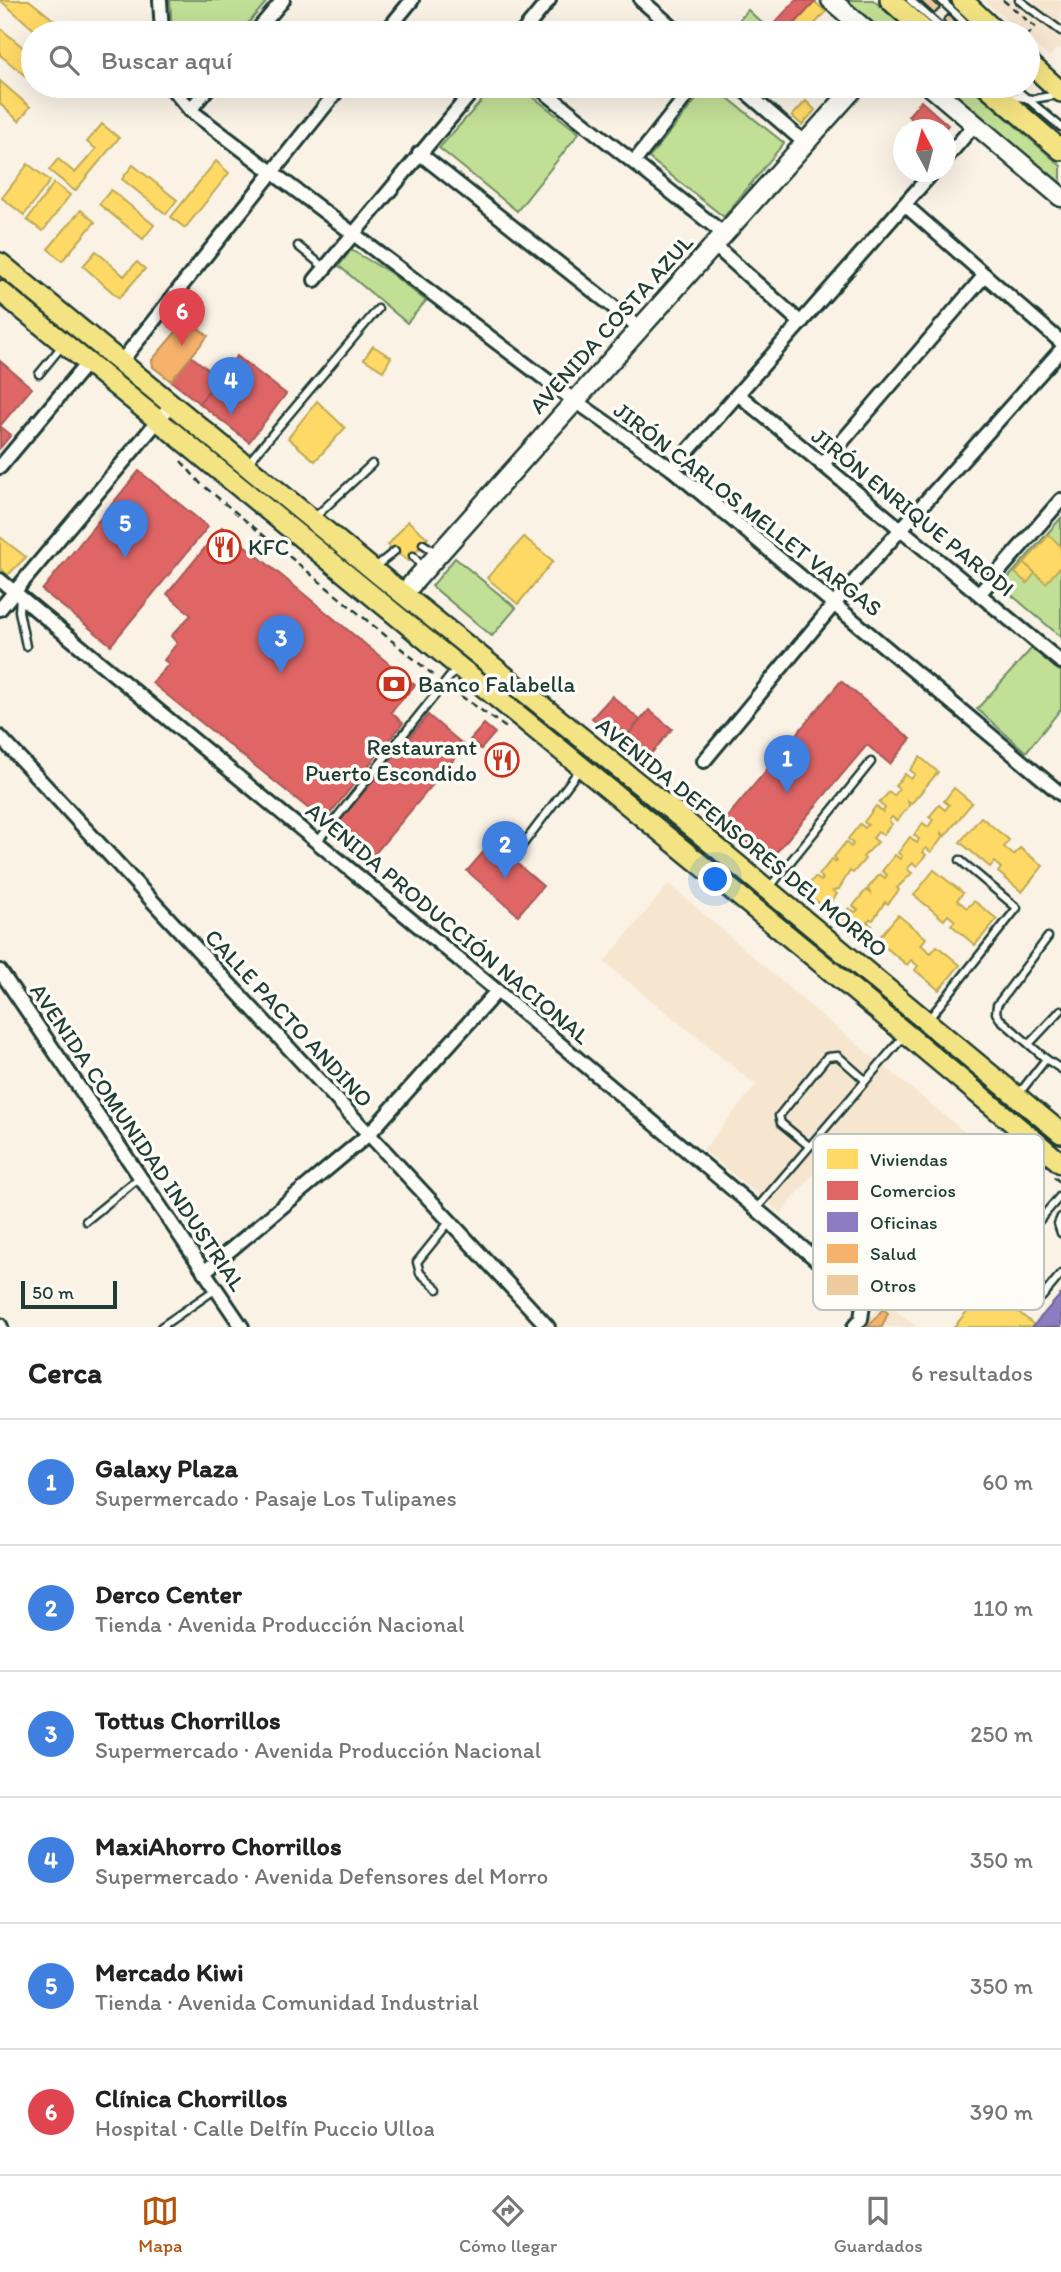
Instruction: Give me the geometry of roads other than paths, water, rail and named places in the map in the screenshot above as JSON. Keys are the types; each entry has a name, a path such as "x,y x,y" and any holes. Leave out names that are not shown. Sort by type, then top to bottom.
{"main road":[{"path":"890,0 914,21"},
{"path":"962,0 984,21"},
{"path":"1040,72 1060,89"},
{"path":"1009,98 1061,150"},
{"name":"AVENIDA DEFENSORES DEL MORRO","path":"0,263 402,594 840,948 1061,1133"},
{"name":"AVENIDA DEFENSORES DEL MORRO","path":"0,291 826,967 1025,1134"},
{"path":"826,967 840,948"},
{"name":"AVENIDA DEFENSORES DEL MORRO","path":"1044,1150 1061,1164"}],"street":[{"path":"160,0 161,21"},
{"path":"265,21 283,0"},
{"path":"395,21 412,0"},
{"path":"641,0 665,21"},
{"path":"831,0 855,21"},
{"path":"530,21 541,3"},
{"name":"JIRÓN CARLOS MELLET VARGAS","path":"180,98 190,110 352,235 575,401 672,469 1061,794"},
{"path":"190,110 200,98"},
{"path":"120,363 331,98"},
{"path":"315,280 467,98"},
{"path":"552,98 634,162 719,240 801,323"},
{"path":"634,162 685,98"},
{"path":"753,98 805,143"},
{"name":"AVENIDA COSTA AZUL","path":"402,594 419,563 431,549 575,401 845,98"},
{"path":"944,98 1061,197"},
{"path":"956,146 975,124"},
{"path":"419,153 640,328"},
{"path":"672,469 925,182"},
{"path":"905,205 1061,342"},
{"path":"822,465 985,275"},
{"path":"704,761 835,603 1061,350"},
{"path":"0,467 88,362"},
{"name":"JIRÓN ENRIQUE PARODI","path":"739,394 1061,662"},
{"path":"0,610 18,595 172,404"},
{"path":"980,593 1061,500"},
{"name":"AVENIDA PRODUCCIÓN NACIONAL","path":"0,580 813,1256"},
{"name":"CALLE PACTO ANDINO","path":"0,737 548,1327"},
{"name":"AVENIDA COMUNIDAD INDUSTRIAL","path":"1,974 242,1327"},
{"path":"204,1272 369,1134 497,991"},
{"name":"AVENIDA PRODUCCIÓN NACIONAL","path":"854,1327 861,1319 862,1310"}],"lane":[{"path":"910,0 934,21"},
{"path":"941,0 963,21"},
{"path":"1019,0 1061,31"},
{"path":"1040,95 1060,89"},
{"path":"1027,99 1061,127"},
{"path":"298,246 325,268"},
{"path":"247,464 378,309"},
{"path":"39,374 65,343"},
{"path":"313,520 372,464"},
{"path":"372,569 395,551"},
{"path":"18,595 26,646"},
{"path":"317,842 458,668"},
{"path":"768,890 872,762"},
{"path":"518,851 581,768"},
{"path":"927,1021 1017,908 960,860"},
{"path":"1048,937 997,1004 996,1013 1046,1059 1061,1069"},
{"path":"1029,1044 1061,1010"},
{"path":"818,1134 906,1034"},
{"path":"808,1146 781,1123 779,1116 827,1058 838,1056 865,1080"},
{"path":"1017,1096 1046,1059"},
{"path":"757,1208 813,1140"},
{"path":"86,1221 140,1177"},
{"path":"1044,1215 1061,1195"},
{"path":"1061,1217 1058,1224 1061,1233"},
{"path":"438,1289 420,1273 417,1262 450,1222"},
{"path":"1044,1295 1061,1274"},
{"path":"162,1327 216,1289"}],"place":[{"name":"Clínica Chorrillos","path":"182,346"},
{"name":"MaxiAhorro Chorrillos","path":"231,415"},
{"name":"KFC","path":"224,547"},
{"name":"Mercado Kiwi","path":"125,558"},
{"name":"Tottus Chorrillos","path":"281,673"},
{"name":"Banco Falabella","path":"394,684"},
{"name":"Restaurant Puerto Escondido","path":"502,760"},
{"name":"Galaxy Plaza","path":"787,793"},
{"name":"Derco Center","path":"505,879"}]}
